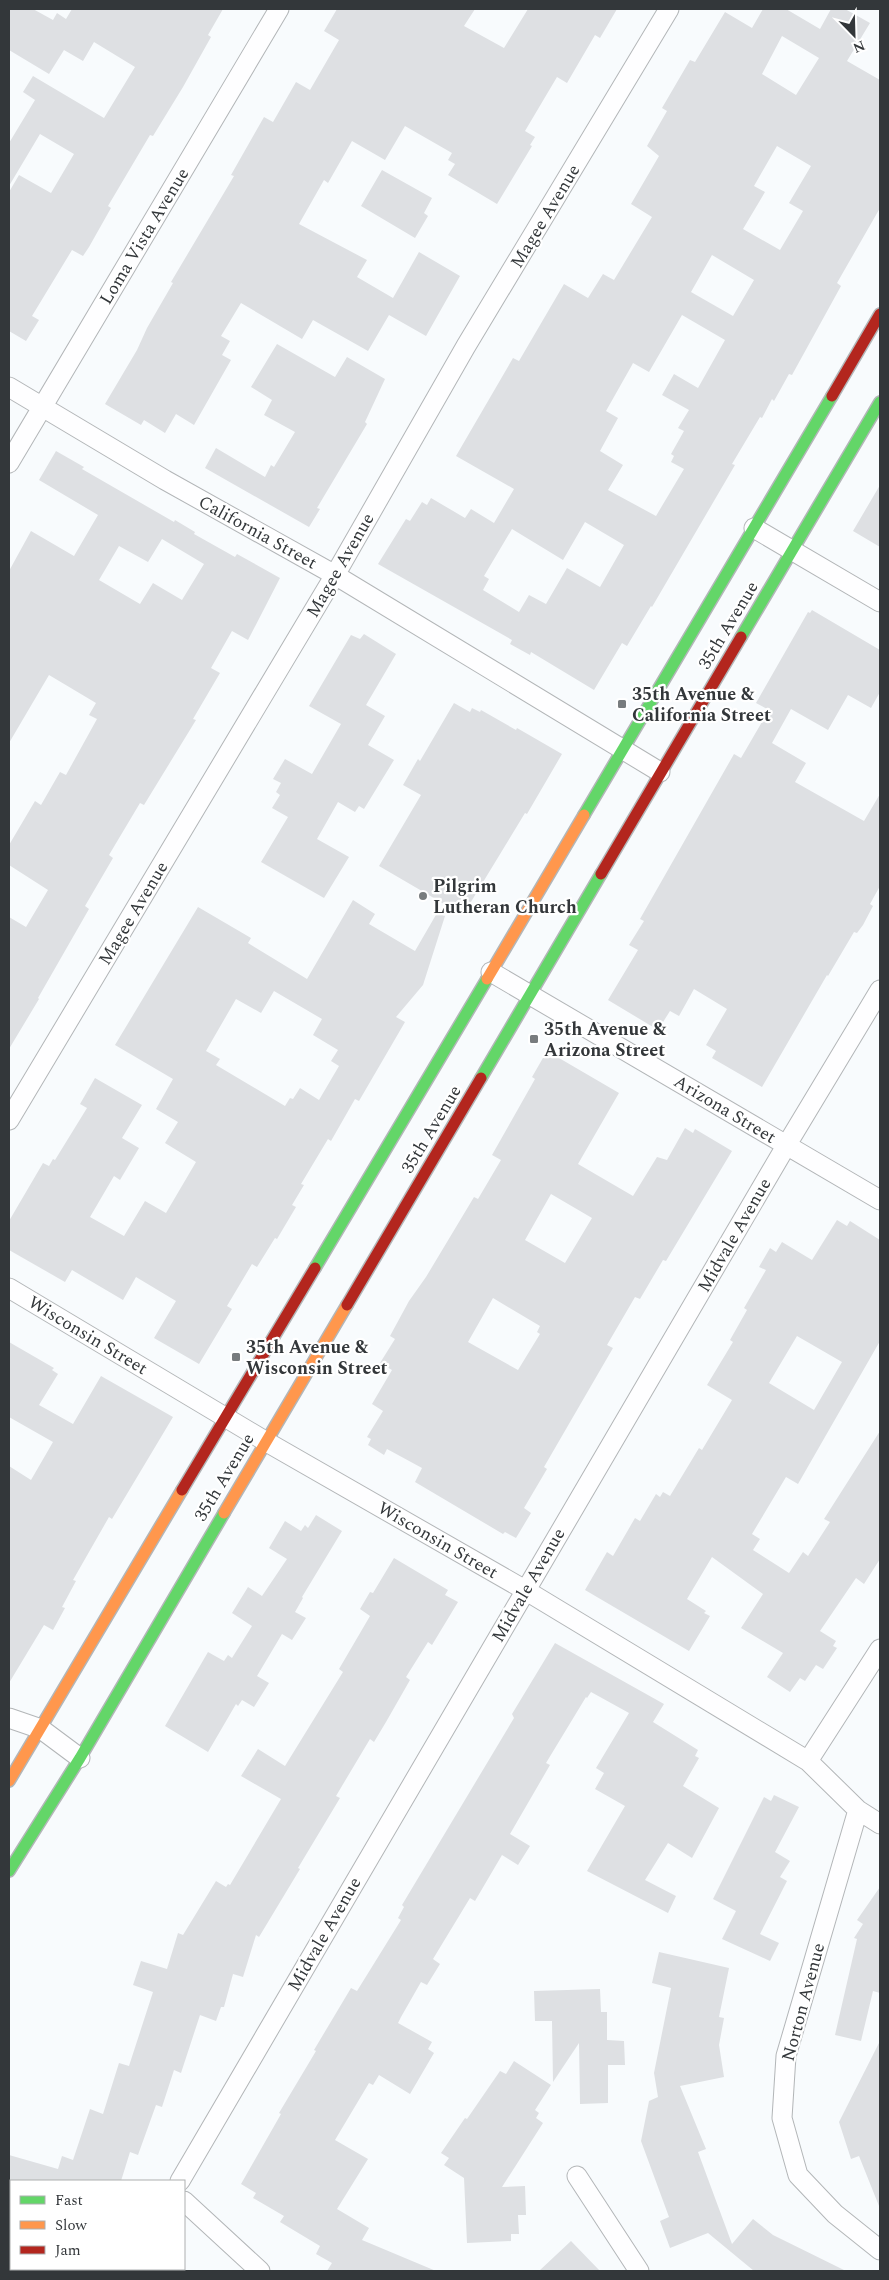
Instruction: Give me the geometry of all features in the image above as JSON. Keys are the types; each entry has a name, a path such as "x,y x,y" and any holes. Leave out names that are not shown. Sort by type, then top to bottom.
{"main road":[{"name":"35th Avenue","path":"9,1781 227,1418 880,314"},
{"name":"35th Avenue","path":"9,1871 80,1758 265,1441 880,402"}],"street":[{"name":"Loma Vista Avenue","path":"9,463 279,9"},
{"name":"Magee Avenue","path":"9,1120 335,575 466,346 669,9"},
{"name":"California Street","path":"9,387 165,480 335,575 660,772"},
{"path":"754,528 880,602"},
{"name":"Arizona Street","path":"491,972 880,1200"},
{"name":"Midvale Avenue","path":"181,2180 525,1590 880,990"},
{"name":"Wisconsin Street","path":"9,1288 265,1441 525,1590 808,1761 858,1810 880,1824"},
{"path":"808,1761 880,1649"},
{"path":"9,1718 41,1729 80,1758"},
{"name":"Norton Avenue","path":"858,1810 786,2056 782,2118 798,2175 835,2214 880,2250"},
{"path":"577,2176 639,2271"},
{"path":"185,2202 260,2271"}],"building":[{"path":"9,9 33,9 53,20 57,13 66,19 72,9 223,9 208,35 211,37 183,87 153,136 150,135 108,206 111,208 89,247 83,256 72,250 32,316 39,320 26,341 9,331 9,192 19,175 51,193 74,154 40,134 9,186 9,143 35,100 23,92 33,76 104,118 135,67 94,42 83,61 64,50 49,74 9,50"},
{"path":"337,9 475,9 464,26 504,48 528,9 617,9 600,38 595,35 567,83 557,77 525,131 535,137 530,145 532,146 497,204 448,175 455,164 448,160 452,153 405,126 385,160 352,141 328,183 324,180 299,224 367,260 357,277 393,298 419,252 460,276 426,336 389,315 368,351 313,320 302,339 241,303 221,336 230,341 222,355 231,360 194,425 176,414 165,433 144,420 141,425 105,404 137,350 147,328 173,283 171,282 234,176 231,175 264,117 273,122 296,82 310,90 339,40 324,31"},
{"path":"763,9 786,9 820,29 831,9 845,9 870,23 847,61 880,80 880,208 837,283 841,286 792,375 789,374 774,401 772,399 762,418 760,417 732,464 735,465 652,607 627,646 622,643 594,690 531,652 530,655 510,644 512,640 378,564 406,519 410,521 422,502 427,505 431,498 465,518 471,509 494,523 514,489 456,456 513,358 519,361 564,284 588,298 603,274 614,280 652,217 631,204 659,156 647,146 667,111 662,108 690,60 695,62 725,12 752,28","holes":["782,36 819,58 796,95 762,74","777,146 811,166 789,203 803,211 780,250 743,229 765,192 754,186","712,255 754,280 733,316 691,292","682,315 725,340 698,388 674,374 662,395 689,410 678,428 684,431 671,454 674,456 671,462 684,469 656,516 608,490 623,465 600,451 618,418 606,411 633,363 649,372","585,522 624,545 600,587 567,568 546,604 529,595 519,612 483,590 489,579 484,576 512,529 563,560"]},
{"path":"382,170 432,198 424,213 428,216 415,238 361,206"},
{"path":"277,344 335,377 347,357 385,379 365,422 367,424 317,508 320,509 309,527 205,468 216,448 265,477 271,465 274,467 295,432 264,415 272,400 251,387"},
{"path":"56,451 84,467 82,469 195,532 194,534 235,557 237,554 280,578 248,640 232,631 211,668 220,673 193,719 196,720 144,805 140,803 109,855 113,858 85,906 89,909 9,1049 9,917 26,927 48,890 9,865 9,845 35,801 41,805 60,772 66,775 97,719 89,715 96,703 49,675 9,743 9,571 31,531 74,556 98,515 39,480","holes":["162,539 204,564 182,600 153,583 140,604 99,580 119,546 148,562"]},
{"path":"880,485 880,547 853,531"},
{"path":"812,610 880,650 880,692 871,708 848,695 828,730 791,709 772,743 806,763 795,782 864,821 880,794 880,886 870,904 873,906 863,925 857,933 854,932 827,975 762,1087 712,1058 716,1051 706,1045 727,1009 694,989 679,1016 670,1011 658,1030 608,1000 638,950 629,945 644,921 640,919 734,754 741,758 769,710 756,703 808,612 810,613"},
{"path":"364,634 396,654 366,705 385,716 368,745 394,760 364,809 359,806 355,812 338,802 317,839 349,857 324,898 261,862 288,817 272,808 280,795 276,792 281,783 273,779 285,759 312,774 341,724 309,706 351,635 360,639"},
{"path":"454,703 470,712 472,708 480,712 481,710 562,754 527,814 525,813 463,915 379,866 421,795 403,785 418,759 420,761"},
{"path":"353,900 375,914 369,924 415,951 437,913 445,916 423,985 396,1017 405,1022 359,1101 355,1099 331,1141 328,1139 301,1184 304,1185 292,1205 296,1207 277,1239 275,1238 257,1267 252,1264 227,1306 232,1309 199,1364 154,1338 176,1301 136,1277 123,1300 72,1270 65,1282 9,1250 9,1221 43,1163 49,1166 53,1159 55,1160 87,1108 80,1104 95,1078 142,1105 122,1138 139,1148 120,1180 114,1176 90,1217 124,1236 145,1201 166,1213 196,1162 165,1143 178,1122 156,1109 173,1079 115,1045 198,907 251,938 248,943 307,979","holes":["274,991 322,1019 313,1035 338,1050 331,1061 339,1066 319,1100 300,1088 293,1099 290,1098 285,1106 216,1065 220,1059 206,1051 236,999 261,1013"]},
{"path":"547,1051 619,1093 578,1164 633,1196 657,1157 667,1160 685,1128 693,1133 695,1129 732,1151 666,1261 663,1260 640,1299 635,1297 607,1345 613,1348 544,1467 547,1469 524,1508 531,1513 516,1538 505,1532 503,1534 415,1482 422,1468 387,1449 384,1455 368,1445 371,1439 367,1437 383,1411 372,1404 392,1370 380,1363 395,1339 390,1336 409,1301 426,1277 474,1197 478,1199 501,1160 492,1155 535,1079 532,1077","holes":["551,1194 592,1218 565,1263 525,1240","493,1298 540,1326 537,1332 540,1334 518,1370 468,1342"]},
{"path":"837,1220 847,1226 850,1221 880,1240 880,1341 798,1484 786,1477 752,1534 760,1539 753,1550 789,1573 803,1552 808,1556 830,1522 824,1519 880,1431 880,1559 864,1584 856,1578 820,1631 836,1641 833,1646 837,1648 823,1669 816,1665 805,1681 800,1678 790,1692 767,1677 783,1653 741,1628 763,1594 712,1557 687,1599 706,1611 704,1613 710,1616 689,1651 585,1590 607,1552 613,1556 635,1518 640,1521 656,1494 660,1497 663,1492 670,1496 699,1448 702,1450 732,1400 707,1385 733,1342 730,1340 747,1310 744,1308 766,1270 759,1267 770,1248 776,1252 782,1242 812,1260","holes":["797,1336 842,1362 814,1410 769,1383"]},
{"path":"9,1342 54,1368 52,1370 58,1374 39,1405 73,1424 101,1376 173,1417 112,1519 109,1517 73,1580 76,1581 62,1607 65,1608 53,1630 44,1625 9,1683 9,1466 31,1480 53,1442 9,1417"},
{"path":"316,1515 342,1531 295,1612 306,1618 292,1640 282,1634 257,1676 269,1683 254,1707 242,1700 238,1706 236,1704 208,1752 165,1726 208,1652 224,1661 228,1655 232,1658 252,1626 232,1613 248,1587 262,1596 287,1559 269,1548 285,1521 301,1531 305,1525 308,1528"},
{"path":"394,1558 448,1590 445,1595 458,1602 432,1645 428,1642 406,1677 410,1680 386,1722 374,1742 370,1739 336,1796 340,1798 298,1868 300,1869 259,1937 256,1935 243,1977 233,1974 224,2007 221,2007 216,2021 200,2015 181,2073 174,2070 162,2107 156,2105 138,2155 130,2152 121,2180 9,2181 9,2155 58,2169 62,2156 73,2160 90,2109 103,2114 119,2063 129,2066 153,1992 133,1985 141,1961 167,1969 178,1933 183,1935 216,1881 226,1887 228,1884 230,1885 281,1799 241,1776 258,1749 285,1766 343,1672 339,1669 370,1616 360,1609 370,1592 373,1593"},
{"path":"555,1643 664,1704 653,1722 698,1750 695,1756 699,1758 683,1786 719,1808 692,1858 668,1843 645,1880 676,1896 668,1913 587,1871 625,1806 595,1789 604,1773 596,1768 629,1713 591,1692 586,1697 546,1763 550,1765 510,1834 530,1846 518,1865 502,1855 475,1901 470,1898 433,1959 440,1964 427,1985 421,1982 398,2023 432,2042 428,2049 434,2053 410,2094 379,2075 373,2085 369,2083 335,2140 368,2159 337,2209 369,2228 362,2240 436,2271 327,2271 332,2263 316,2254 320,2246 280,2222 284,2216 253,2198 256,2193 241,2184 281,2114 279,2113 316,2051 314,2050 351,1988 357,1991 401,1920 398,1918 404,1907 402,1905 514,1718 512,1714"},
{"path":"774,1795 799,1807 775,1852 790,1861 780,1877 787,1881 760,1934 779,1943 770,1961 722,1939 736,1911 713,1899 764,1797 771,1801"},
{"path":"880,1887 880,1993 873,1991 861,2041 835,2035 857,1939 854,1938 863,1924 857,1920"},
{"path":"659,1952 729,1968 719,2017 724,2018 719,2045 724,2077 680,2086 706,2149 698,2152 732,2244 753,2219 773,2235 846,2271 754,2271 708,2233 670,2248 660,2221 669,2217 641,2141 649,2101 658,2097 654,2073 671,1988 652,1983"},
{"path":"600,1989 601,2012 607,2012 607,2040 624,2041 625,2065 608,2065 608,2103 580,2104 579,2043 553,2082 552,2021 535,2021 534,1991"},
{"path":"880,2041 879,2206 859,2156 851,2159 839,2122"},
{"path":"514,2061 551,2085 535,2110 539,2113 536,2118 543,2123 502,2187 525,2186 526,2215 518,2215 519,2234 511,2234 511,2241 467,2243 464,2178 444,2165 449,2158 441,2153 500,2071 506,2074"},
{"path":"571,2241 600,2271 539,2271"}],"traffic: fast":[{"path":"584,815 832,396"},
{"path":"741,637 880,402"},
{"path":"481,1078 601,874"},
{"path":"315,1268 487,979"},
{"path":"9,1871 80,1758 224,1513"}],"traffic: slow":[{"path":"487,979 584,815"},
{"path":"224,1513 347,1305"},
{"path":"9,1781 182,1490"}],"traffic: jam":[{"path":"832,396 880,314"},
{"path":"601,874 741,637"},
{"path":"347,1305 481,1078"},
{"path":"182,1490 315,1268"}],"place":[{"name":"35th Avenue & California Street","path":"622,704"},
{"name":"Pilgrim Lutheran Church","path":"423,896"},
{"name":"35th Avenue & Arizona Street","path":"534,1039"},
{"name":"35th Avenue & Wisconsin Street","path":"236,1357"}]}
